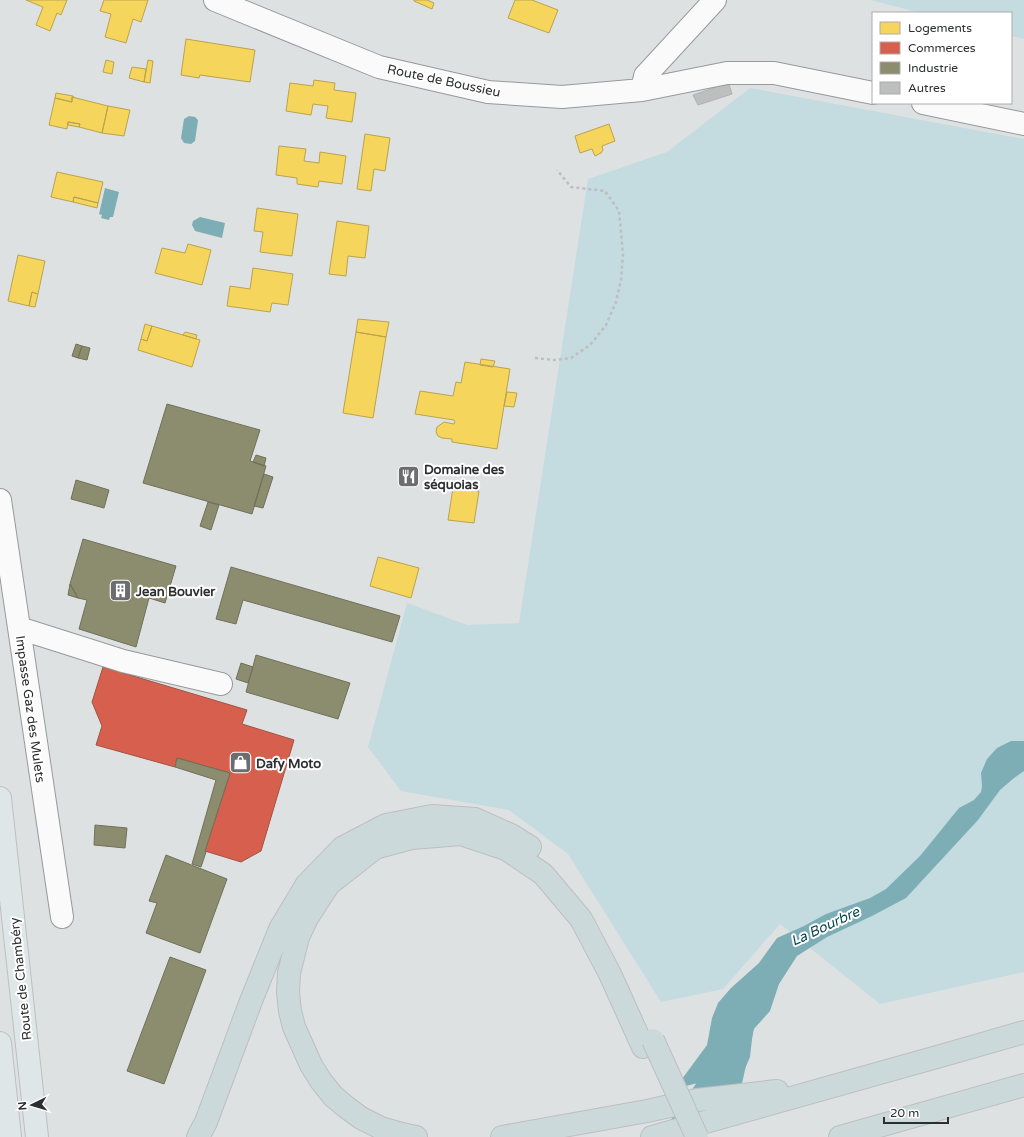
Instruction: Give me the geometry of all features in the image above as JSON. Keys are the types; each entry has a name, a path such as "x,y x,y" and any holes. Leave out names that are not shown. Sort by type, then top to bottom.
{"highway":[{"path":"198,1137 206,1122 251,1001 280,929 307,884 342,848 386,825 432,816 475,819 511,835 547,859 569,881 592,911 619,965 648,1044 685,1137"},
{"path":"416,1137 382,1128 361,1118 333,1096 320,1081 294,1028 288,992 289,973 298,937 307,918 329,884 374,848 412,838 461,834 506,849 544,874 581,919 697,1137"},
{"path":"652,1137 1024,1032"},
{"path":"502,1137 646,1111 697,1100 842,1083"},
{"path":"840,1137 1024,1085"}],"main road":[{"name":"Route de Chambéry","path":"0,798 37,1137"},
{"name":"Route de Chambéry","path":"0,1043 10,1137"}],"street":[{"name":"Route de Boussieu","path":"215,0 379,67 488,92 562,97 642,90 727,73 774,73 872,93"},
{"path":"642,90 645,76 715,0"},
{"path":"928,104 1024,124"},
{"name":"Impasse Gaz des Mulets","path":"0,500 62,917"},
{"path":"19,628 123,661 221,684"}],"path":[{"path":"535,358 554,360 571,358 590,345 606,325 616,302 621,280 623,254 619,211 605,191 571,187 557,170"}],"shaded area":[{"path":"870,0 1024,0 1024,39 1012,36 1012,12 917,12"},
{"path":"750,88 1024,139 1024,972 880,1004 780,924 723,989 661,1002 568,854 509,810 401,791 368,747 407,603 467,625 519,623 588,179 667,152"}],"water":[{"path":"189,116 195,117 198,120 195,141 191,144 184,143 181,138 184,119"},
{"path":"105,188 119,192 113,217 110,217 109,220 101,218 102,215 99,214"},
{"path":"200,217 225,223 222,238 195,231 192,225 193,221"},
{"path":"1011,741 1024,741 1024,771 1000,790 978,820 906,898 827,937 797,956 779,984 770,1011 753,1030 750,1057 744,1071 686,1086 682,1079 707,1045 712,1018 718,1003 731,988 759,963 777,938 826,914 870,898 886,889 920,856 959,808 974,800 981,792 981,773 987,759 997,748"}],"building: Logements":[{"path":"26,0 67,0 61,15 57,13 50,31 36,25 43,7"},
{"path":"104,0 148,0 141,22 133,19 126,43 105,37 111,14 100,11"},
{"path":"414,0 427,0 434,3 432,9"},
{"path":"515,0 532,0 558,10 549,33 508,18"},
{"path":"186,39 255,50 250,82 200,75 199,78 181,75"},
{"path":"106,60 114,62 112,74 103,72"},
{"path":"148,60 153,61 150,83 144,82"},
{"path":"132,67 146,69 144,82 129,78"},
{"path":"314,80 335,83 334,90 356,93 352,122 326,118 328,106 313,104 311,115 286,111 290,83 313,86"},
{"path":"56,93 73,96 74,98 72,97 72,102 55,98"},
{"path":"72,97 108,106 102,133 79,127 80,124 68,122 67,129 49,125 55,98 72,102"},
{"path":"108,106 130,110 124,136 102,133"},
{"path":"68,122 80,124 79,127 68,125"},
{"path":"609,124 615,141 602,146 603,150 601,153 595,156 592,149 580,153 575,136"},
{"path":"365,134 390,138 385,171 374,169 371,191 357,189"},
{"path":"279,146 306,149 304,161 319,163 320,152 346,156 342,184 319,181 318,187 297,184 297,178 276,175"},
{"path":"57,172 103,182 98,203 74,197 73,202 51,197"},
{"path":"74,197 98,203 97,208 73,202"},
{"path":"257,208 298,214 292,256 260,252 263,232 254,231"},
{"path":"337,221 369,226 365,258 348,256 346,276 329,274"},
{"path":"188,244 211,250 202,285 155,273 162,248 185,253"},
{"path":"18,255 45,261 38,294 32,292 29,306 8,301"},
{"path":"253,268 293,274 288,305 272,303 270,312 227,306 230,286 250,289"},
{"path":"32,292 38,294 35,307 29,306"},
{"path":"358,319 389,322 386,337 356,332"},
{"path":"145,324 152,326 147,341 141,339"},
{"path":"152,326 200,340 192,367 138,350 141,339 147,341"},
{"path":"185,332 197,335 196,339 183,335"},
{"path":"356,332 386,337 373,418 343,413"},
{"path":"481,359 495,361 493,367 480,365"},
{"path":"465,362 510,369 497,449 452,442 452,439 442,438 438,436 436,432 437,427 444,422 454,424 454,420 415,414 420,391 453,396 456,382 461,383"},
{"path":"507,392 517,393 514,407 504,406"},
{"path":"453,488 479,491 474,523 448,520"},
{"path":"378,557 419,568 411,598 370,586"}],"building: Commerces":[{"name":"Dafy Moto","path":"103,667 247,710 242,724 294,740 261,851 241,862 205,851 230,773 177,758 175,767 96,745 102,726 92,702"}],"building: Industrie":[{"path":"76,344 82,346 78,358 72,356"},
{"path":"82,346 90,348 87,360 78,358"},
{"path":"167,404 260,430 250,461 266,466 252,514 143,483"},
{"path":"256,455 266,458 264,466 253,462"},
{"path":"264,474 273,477 263,508 254,506"},
{"path":"76,480 109,490 104,508 71,499"},
{"path":"208,502 219,505 211,530 200,526"},
{"name":"Jean Bouvier","path":"83,539 176,566 165,603 149,598 136,647 79,629 87,600 78,598 70,584"},
{"path":"231,567 400,616 392,642 243,600 236,624 216,619"},
{"path":"70,584 78,598 68,595"},
{"path":"256,655 350,683 338,719 246,692"},
{"path":"241,663 253,667 248,683 236,679"},
{"path":"177,758 230,773 201,867 192,864 216,780 175,767"},
{"path":"95,825 127,828 125,848 94,845"},
{"path":"166,855 227,879 200,953 146,933 157,903 149,901"},
{"path":"170,957 206,970 164,1084 127,1071"}],"building: Autres":[{"path":"729,84 732,94 698,105 693,95"}],"waterway":[{"name":"La Bourbre","path":"682,1137 724,1077 735,1027"}],"place":[{"name":"Domaine des séquoias","path":"409,476"},
{"name":"Jean Bouvier","path":"121,591"},
{"name":"Dafy Moto","path":"241,763"}]}
